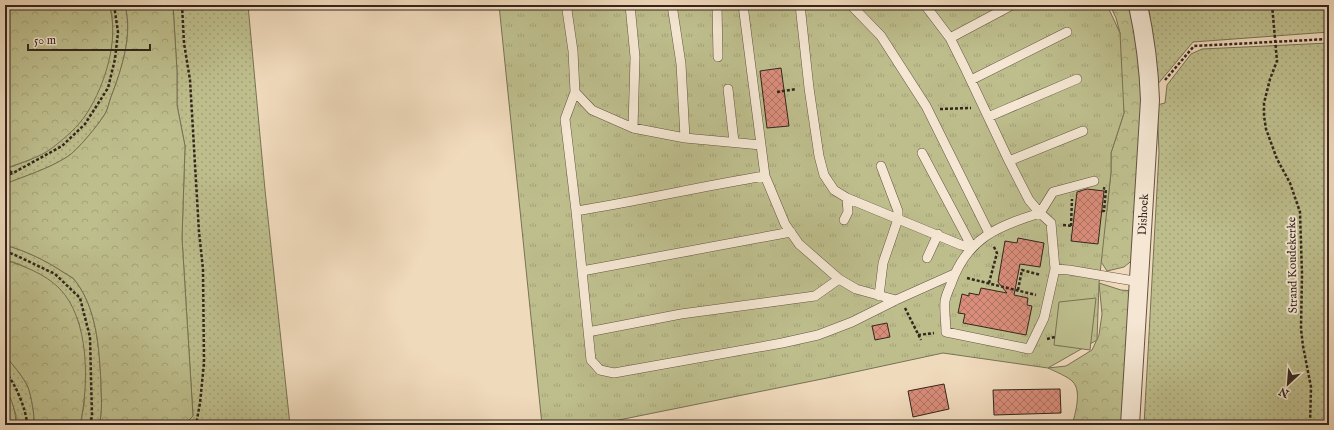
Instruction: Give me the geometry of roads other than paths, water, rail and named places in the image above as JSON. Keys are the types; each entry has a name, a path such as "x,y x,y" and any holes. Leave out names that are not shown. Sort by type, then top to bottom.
{"street":[{"name":"Dishoek","path":"1130,425 1150,100 1150,79 1144,34 1138,5"}],"lane":[{"path":"570,5 567,10 573,51 575,92 565,119 576,211 590,360 600,370 614,373 818,334 852,322 898,299 954,274"},
{"path":"630,5 635,57 632,128"},
{"path":"672,5 681,64 685,138"},
{"path":"717,5 718,57"},
{"path":"742,5 744,7 765,176 784,224 800,244 839,279 856,289 879,296 898,299"},
{"path":"800,5 809,88 819,156 824,174 834,190 847,198 938,234 961,245 972,247"},
{"path":"851,5 881,36 928,109 988,233"},
{"path":"950,38 1012,5"},
{"path":"929,6 950,38 1029,200 1040,213 1050,223 1054,274 1044,318 1029,349 946,332 945,301 954,274 972,247 988,233 1020,219 1040,213 1053,192 1073,186 1097,184"},
{"path":"971,80 1067,32"},
{"path":"988,116 1077,79"},
{"path":"728,89 734,142"},
{"path":"575,92 592,110 632,128 685,138 761,145"},
{"path":"1009,161 1083,131"},
{"path":"922,153 972,247"},
{"path":"879,296 883,263 898,219 898,211 880,166"},
{"path":"576,211 765,176"},
{"path":"844,220 848,212 847,198"},
{"path":"582,271 791,232"},
{"path":"927,258 938,234"},
{"path":"1054,274 1069,270 1140,282"},
{"path":"588,332 681,314 816,296 839,279"}]}
